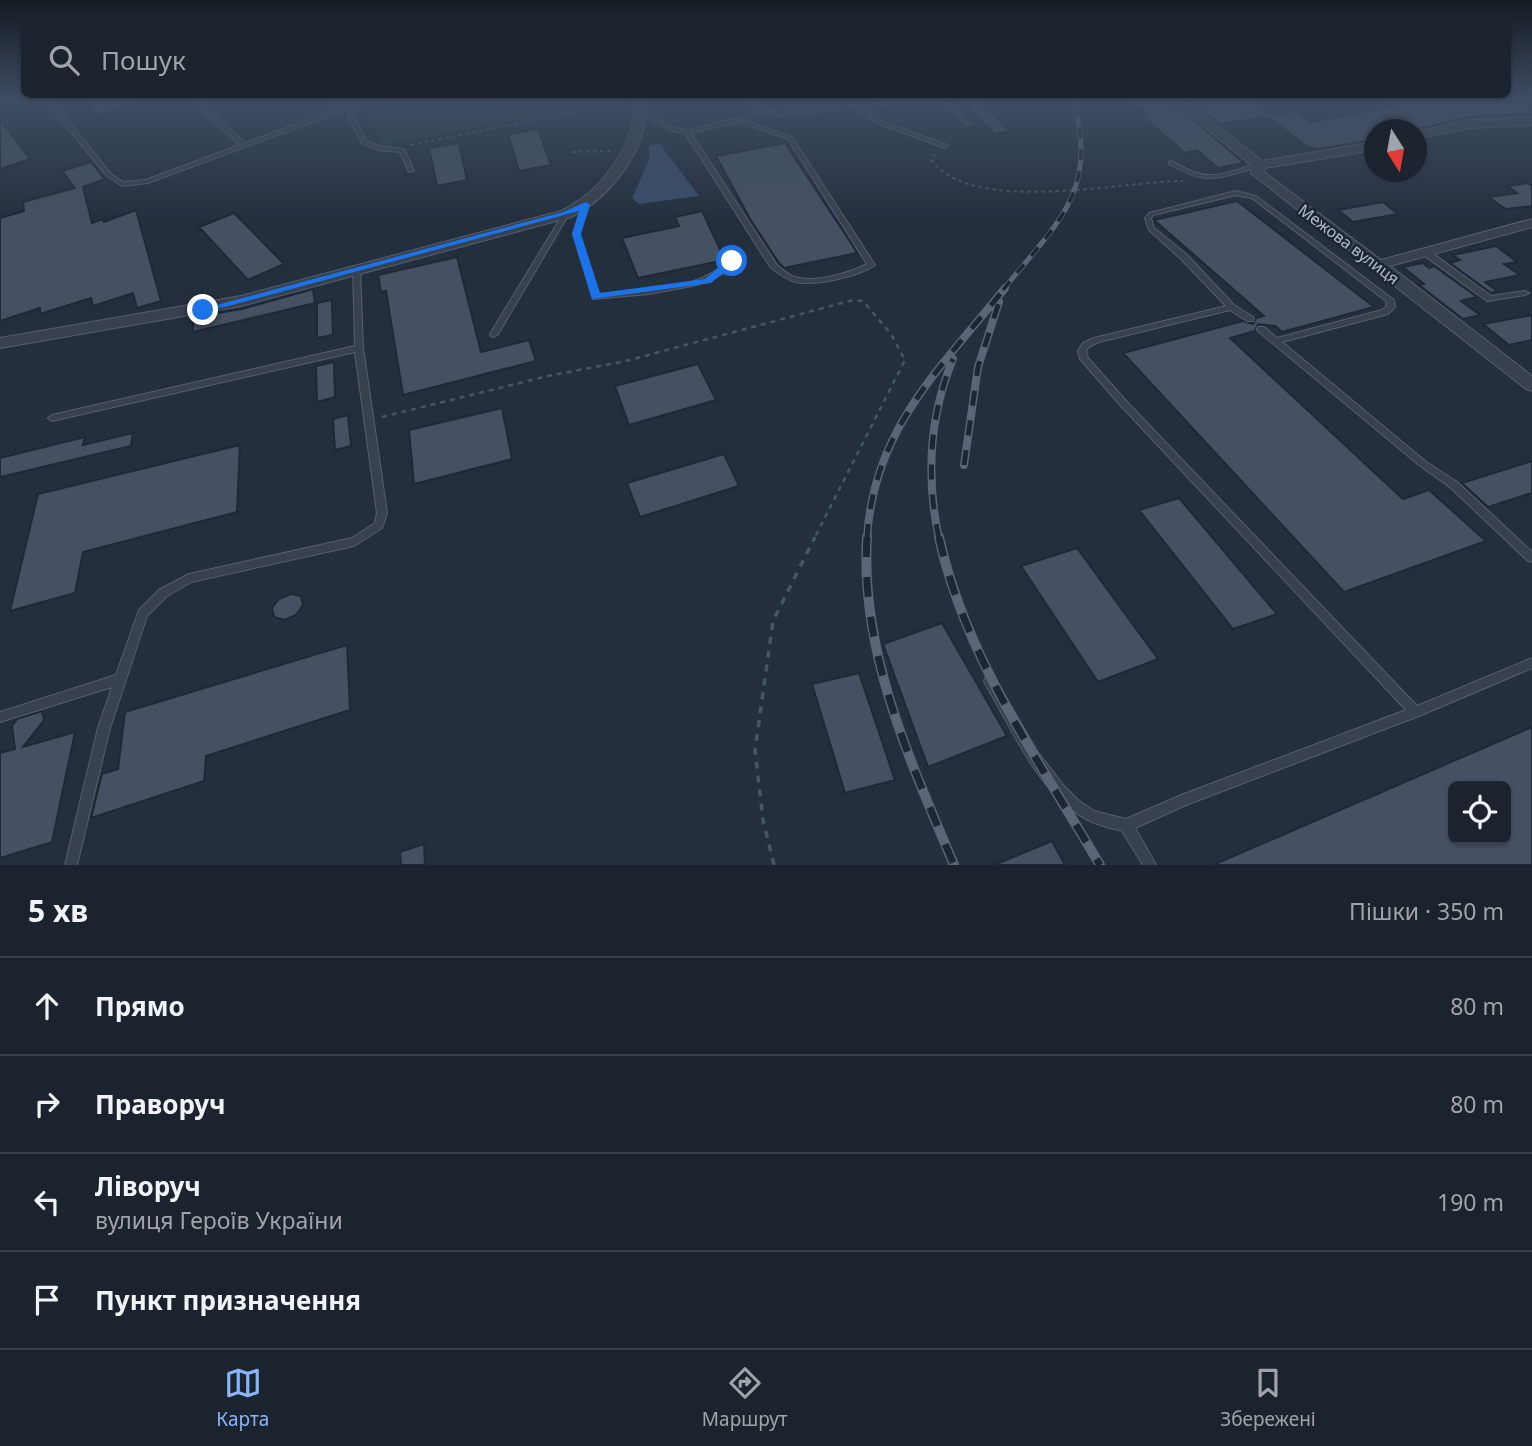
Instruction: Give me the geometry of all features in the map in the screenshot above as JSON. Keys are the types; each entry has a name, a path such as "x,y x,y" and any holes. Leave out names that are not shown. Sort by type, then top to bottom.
{"street":[{"path":"0,343 203,310 566,214 597,197 633,139"},
{"name":"Межова вулиця","path":"1227,139 1259,165 1256,169 1263,179 1314,214 1532,384"},
{"path":"1259,165 1364,148"},
{"path":"1378,265 1532,223"}],"lane":[{"path":"80,139 109,176 122,184 146,182 259,139"},
{"path":"238,139 244,145"},
{"path":"363,139 378,148 402,150 411,171"},
{"path":"692,139 774,266 785,276 802,281 813,280 871,265 791,139"},
{"path":"927,139 945,146"},
{"path":"1171,163 1194,176 1206,179 1259,165"},
{"path":"1250,319 1231,307 1184,257 1151,229 1148,223 1151,214 1236,194 1254,197 1390,300 1391,307 1385,312 1278,341"},
{"path":"586,205 576,234 596,297 707,281 728,267 732,261 730,254"},
{"path":"494,334 566,214"},
{"path":"1425,252 1490,299 1525,293"},
{"path":"71,865 118,680 143,613 163,593 189,578 354,542 379,525 382,513 359,348 356,268"},
{"path":"1231,307 1097,341 1086,345 1082,351 1084,359 1179,464 1415,712"},
{"path":"1262,329 1422,463 1454,485 1532,558"},
{"path":"52,418 359,348"},
{"path":"990,681 1048,777 1071,802 1088,814 1126,825 1184,800 1415,712 1532,663"},
{"path":"0,717 118,680"},
{"path":"1126,825 1150,865"}],"path":[{"path":"393,148 436,139"},
{"path":"945,146 931,160 933,167 947,177 989,187 1058,193 1142,181 1185,181"},
{"path":"572,152 626,152"},
{"path":"369,421 548,376 626,361 795,314 853,300 863,301 891,334 905,360 773,621 755,750 763,820 774,865"}],"green space":[{"path":"379,139 412,139 382,145"}],"water":[{"path":"660,144 699,196 639,204 632,198 649,160 649,146"}],"building":[{"path":"0,139 15,139 30,159 0,169"},
{"path":"510,139 542,139 551,165 519,171"},
{"path":"1169,139 1216,139 1244,163 1218,168 1197,150 1185,153"},
{"path":"1298,139 1364,139 1364,142 1318,149 1308,147"},
{"path":"459,143 467,180 437,186 429,148"},
{"path":"785,143 857,253 784,268 750,219 716,156"},
{"path":"91,162 105,179 83,187 92,223 103,219 104,222 136,210 161,301 137,308 133,293 93,306 91,298 40,314 40,308 0,321 0,218 24,211 23,202 75,188 62,171"},
{"path":"1527,183 1532,186 1532,206 1506,209 1488,197 1517,193 1507,186"},
{"path":"1237,201 1374,307 1282,332 1275,326 1258,324 1255,331 1230,338 1403,499 1429,490 1486,541 1344,592 1123,353 1243,321 1253,324 1256,318 1264,316 1154,220"},
{"path":"1383,202 1398,214 1353,222 1338,210"},
{"path":"702,211 725,260 638,278 622,238 679,226 675,217"},
{"path":"234,213 284,264 248,280 199,227"},
{"path":"1496,246 1517,262 1504,264 1520,275 1485,282 1497,291 1491,293 1450,263 1460,260 1453,255"},
{"path":"457,257 481,352 529,340 536,361 403,395 386,291 381,292 378,275"},
{"path":"1423,263 1429,268 1434,266 1477,297 1461,301 1480,315 1463,319 1419,285 1424,284 1403,267"},
{"path":"313,289 315,303 193,332 193,317 242,309"},
{"path":"332,300 333,335 317,338 317,303"},
{"path":"1532,315 1532,340 1509,345 1483,324"},
{"path":"334,362 335,397 317,402 316,366"},
{"path":"698,364 716,400 629,425 615,386"},
{"path":"502,408 512,459 414,484 409,430"},
{"path":"348,415 351,446 335,450 333,419"},
{"path":"133,433 131,446 0,477 0,458 85,437 83,445"},
{"path":"240,445 237,512 83,552 75,593 10,611 38,494"},
{"path":"724,454 739,486 640,517 627,483"},
{"path":"1532,461 1532,493 1488,507 1462,483"},
{"path":"1179,498 1277,614 1233,629 1139,510"},
{"path":"1077,548 1158,659 1098,682 1021,566"},
{"path":"291,594 301,596 303,605 296,615 284,620 274,617 272,608 279,599"},
{"path":"942,623 1007,736 928,767 883,644"},
{"path":"347,645 350,710 206,756 204,781 91,818 102,774 118,769 125,712"},
{"path":"859,673 895,780 845,793 812,684"},
{"path":"42,711 44,720 23,747 75,732 52,842 0,858 0,753 15,749 12,726 17,719"},
{"path":"1532,727 1532,865 1213,865"},
{"path":"1052,841 1065,865 994,865"},
{"path":"424,844 425,865 401,865 400,852"}],"railway":[{"path":"1003,290 1041,244 1068,204 1077,183 1081,159 1080,139"},
{"path":"867,539 872,500 882,465 896,432 935,374 1005,288"},
{"path":"964,465 978,367 999,302"},
{"path":"939,539 932,493 932,448 939,403 953,359"},
{"path":"939,537 951,581 985,666 1029,747 1100,865"},
{"path":"867,539 871,622 880,664 905,746 954,865"}],"route":[{"path":"203,310 566,214 586,205 576,234 596,297 707,281 723,272 732,261"}]}
